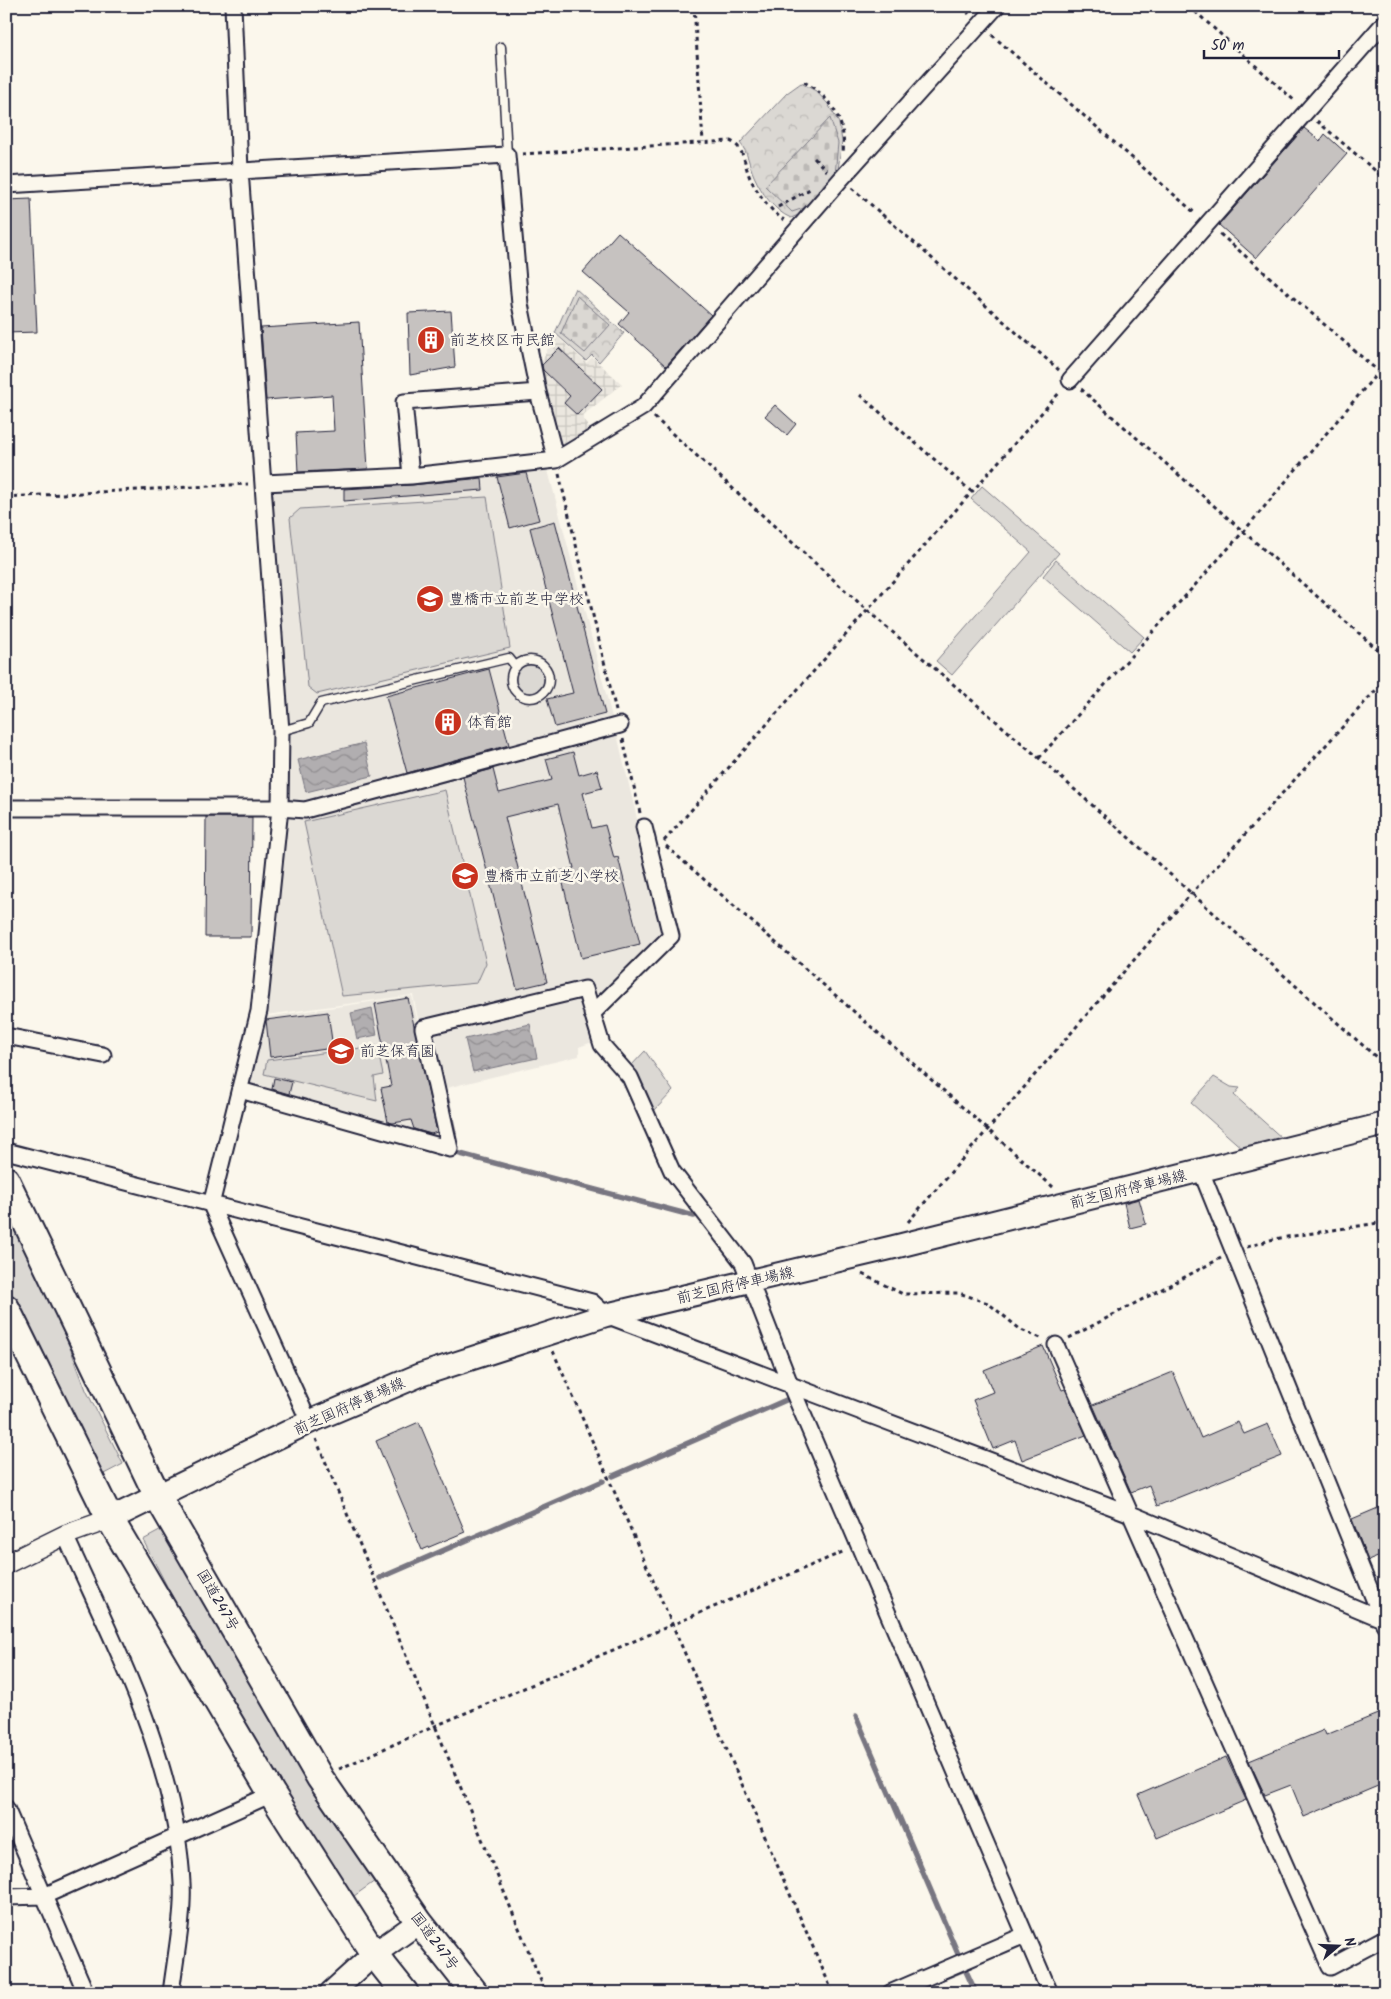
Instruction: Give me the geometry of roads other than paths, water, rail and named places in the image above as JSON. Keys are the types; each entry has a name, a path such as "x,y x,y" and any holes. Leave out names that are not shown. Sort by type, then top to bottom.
{"highway":[{"name":"国道247号","path":"6,1180 158,1497 320,1778 419,1922 475,1993"},
{"path":"6,1308 110,1518 272,1794 374,1954 405,1993"}],"main road":[{"name":"前芝国府停車場線","path":"110,1518 158,1497 309,1422 420,1374 606,1315 894,1247 1385,1124"},
{"path":"331,1993 374,1954 419,1922"}],"street":[{"path":"233,6 240,170 281,731 280,808 259,1011 211,1205 309,1422"},
{"path":"264,483 411,476 556,460 643,407 810,214 997,6"},
{"path":"1070,380 1206,223 1385,22"},
{"path":"6,185 507,155 520,304 538,392 556,460"},
{"path":"411,476 404,402 538,392"},
{"path":"6,808 280,808 305,810 620,725"},
{"path":"592,1014 671,936 644,827"},
{"path":"240,1090 450,1149 423,1028 584,989 602,1045 630,1077 672,1172 742,1263 790,1384 1050,1993"},
{"path":"6,1036 102,1055"},
{"path":"6,1151 592,1302 606,1315 1131,1514 1384,1622"},
{"path":"1201,1171 1232,1252 1384,1622"},
{"path":"1056,1345 1330,1967 1385,1938"},
{"path":"6,1564 65,1535 110,1518"},
{"path":"65,1535 146,1717 163,1773 177,1838 182,1884 171,1993"},
{"path":"6,1897 44,1896 272,1794"},
{"path":"6,1808 86,1993"},
{"path":"890,1993 1025,1935"}],"lane":[{"path":"501,47 507,155"},
{"path":"281,731 309,723 320,703 509,658 516,667"},
{"path":"531,660 542,664 549,677 544,692 539,696 529,698 519,694 512,681 516,667 524,661 531,660"}],"water":[{"path":"364,743 372,776 306,792 298,760"},
{"path":"372,1008 377,1035 357,1039 351,1013"},
{"path":"530,1024 537,1058 473,1072 465,1039"}],"waterway":[{"path":"446,1096 454,1133"},
{"path":"454,1149 453,1152 694,1216"},
{"path":"613,1476 786,1400"},
{"path":"380,1578 603,1481"},
{"path":"856,1716 958,1954"},
{"path":"940,1979 965,1969 976,1993"}],"place":[{"name":"前芝校区市民館","path":"431,340"},
{"name":"豊橋市立前芝中学校","path":"430,599"},
{"name":"体育館","path":"448,722"},
{"name":"豊橋市立前芝小学校","path":"465,876"},
{"name":"前芝保育園","path":"341,1051"}]}
